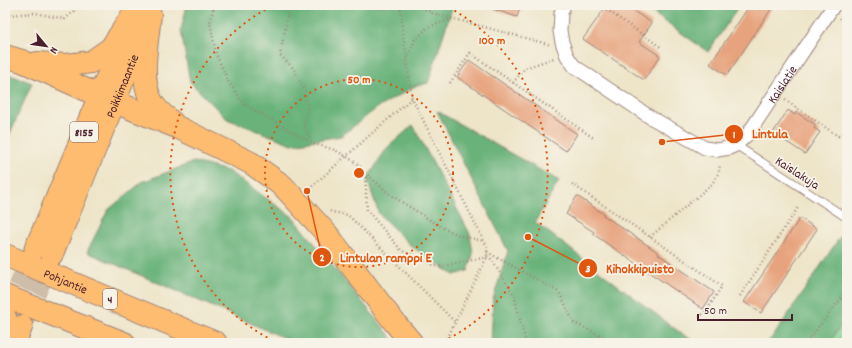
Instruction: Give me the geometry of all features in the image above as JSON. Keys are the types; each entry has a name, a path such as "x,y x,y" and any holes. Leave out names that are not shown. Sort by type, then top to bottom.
{"highway":[{"path":"13,59 68,65 92,62 111,48 143,10"},
{"path":"143,10 145,85 151,100 159,111 177,127"},
{"path":"13,59 177,127 251,163 283,186 328,234 395,323 412,343"},
{"name":"Pohjantie","path":"5,255 216,343"},
{"path":"10,319 72,336 110,343"},
{"path":"10,319 124,343"}],"main road":[{"name":"Poikkimaantie","path":"44,252 143,10"}],"street":[{"path":"564,5 561,13 560,31 567,56 574,66 650,117 705,148 718,150 736,145"},
{"name":"Kaislatie","path":"736,145 748,134 836,11"}],"lane":[{"name":"Kaislakuja","path":"736,145 847,218"}],"path":[{"path":"5,16 35,13 65,19 81,5"},
{"path":"214,5 210,22 216,54 229,83 245,105 312,144 335,150 346,156 359,165 365,173 391,195 441,226 461,236 484,241"},
{"path":"285,5 288,14 280,55 294,69 305,92 308,109 304,125 312,144"},
{"path":"400,5 412,98 484,241 487,252 487,257 445,343"},
{"path":"418,5 432,13 550,46 562,42"},
{"path":"600,5 662,48"},
{"path":"836,11 847,24"},
{"path":"406,60 415,40 428,27 453,19"},
{"path":"450,83 470,53 595,139"},
{"path":"513,83 525,68 554,58"},
{"path":"307,191 412,98"},
{"path":"783,99 838,136 847,132"},
{"path":"650,237 712,184 719,172 720,164"},
{"path":"365,173 367,210 401,250 438,267 487,257 491,259 514,295 526,343"},
{"path":"572,184 722,286 706,310 699,317"},
{"path":"740,296 799,206"},
{"path":"327,208 332,212 348,214 455,322"},
{"path":"487,252 559,292 574,323 616,343"},
{"path":"806,343 847,291"}],"green space":[{"path":"187,5 453,5 428,83 415,86 377,108 341,136 292,144 227,119 190,82 181,30"},
{"path":"651,5 740,5 708,52 649,10"},
{"path":"5,73 32,83 5,145"},
{"path":"437,111 559,181 535,222 682,334 698,343 491,343 493,299 508,251"},
{"path":"413,125 470,234 473,254 468,271 454,275 411,246 379,214 367,179 387,148"},
{"path":"194,162 228,171 293,217 396,343 296,343 87,252 108,210 142,182"},
{"path":"846,228 847,316 829,343 767,343 775,334"},
{"path":"847,316 847,343 829,343"}],"building":[{"path":"488,5 521,5 517,17 487,7"},
{"path":"607,5 624,5 652,23 639,42 660,56 644,80 583,39"},
{"path":"750,5 774,5 727,75 710,64"},
{"path":"469,60 577,134 566,151 457,77"},
{"path":"788,110 795,115 796,112 816,125 814,128 820,132 805,154 773,133"},
{"path":"577,196 714,292 703,309 566,214"},
{"path":"800,218 817,229 761,313 744,302"}],"tunnel":[{"path":"7,316 35,249"},
{"path":"23,322 52,255"}],"place":[{"name":"Lintula","path":"662,142"},
{"name":"Lintulan ramppi E","path":"307,191"},
{"name":"Kihokkipuisto","path":"528,237"}]}
